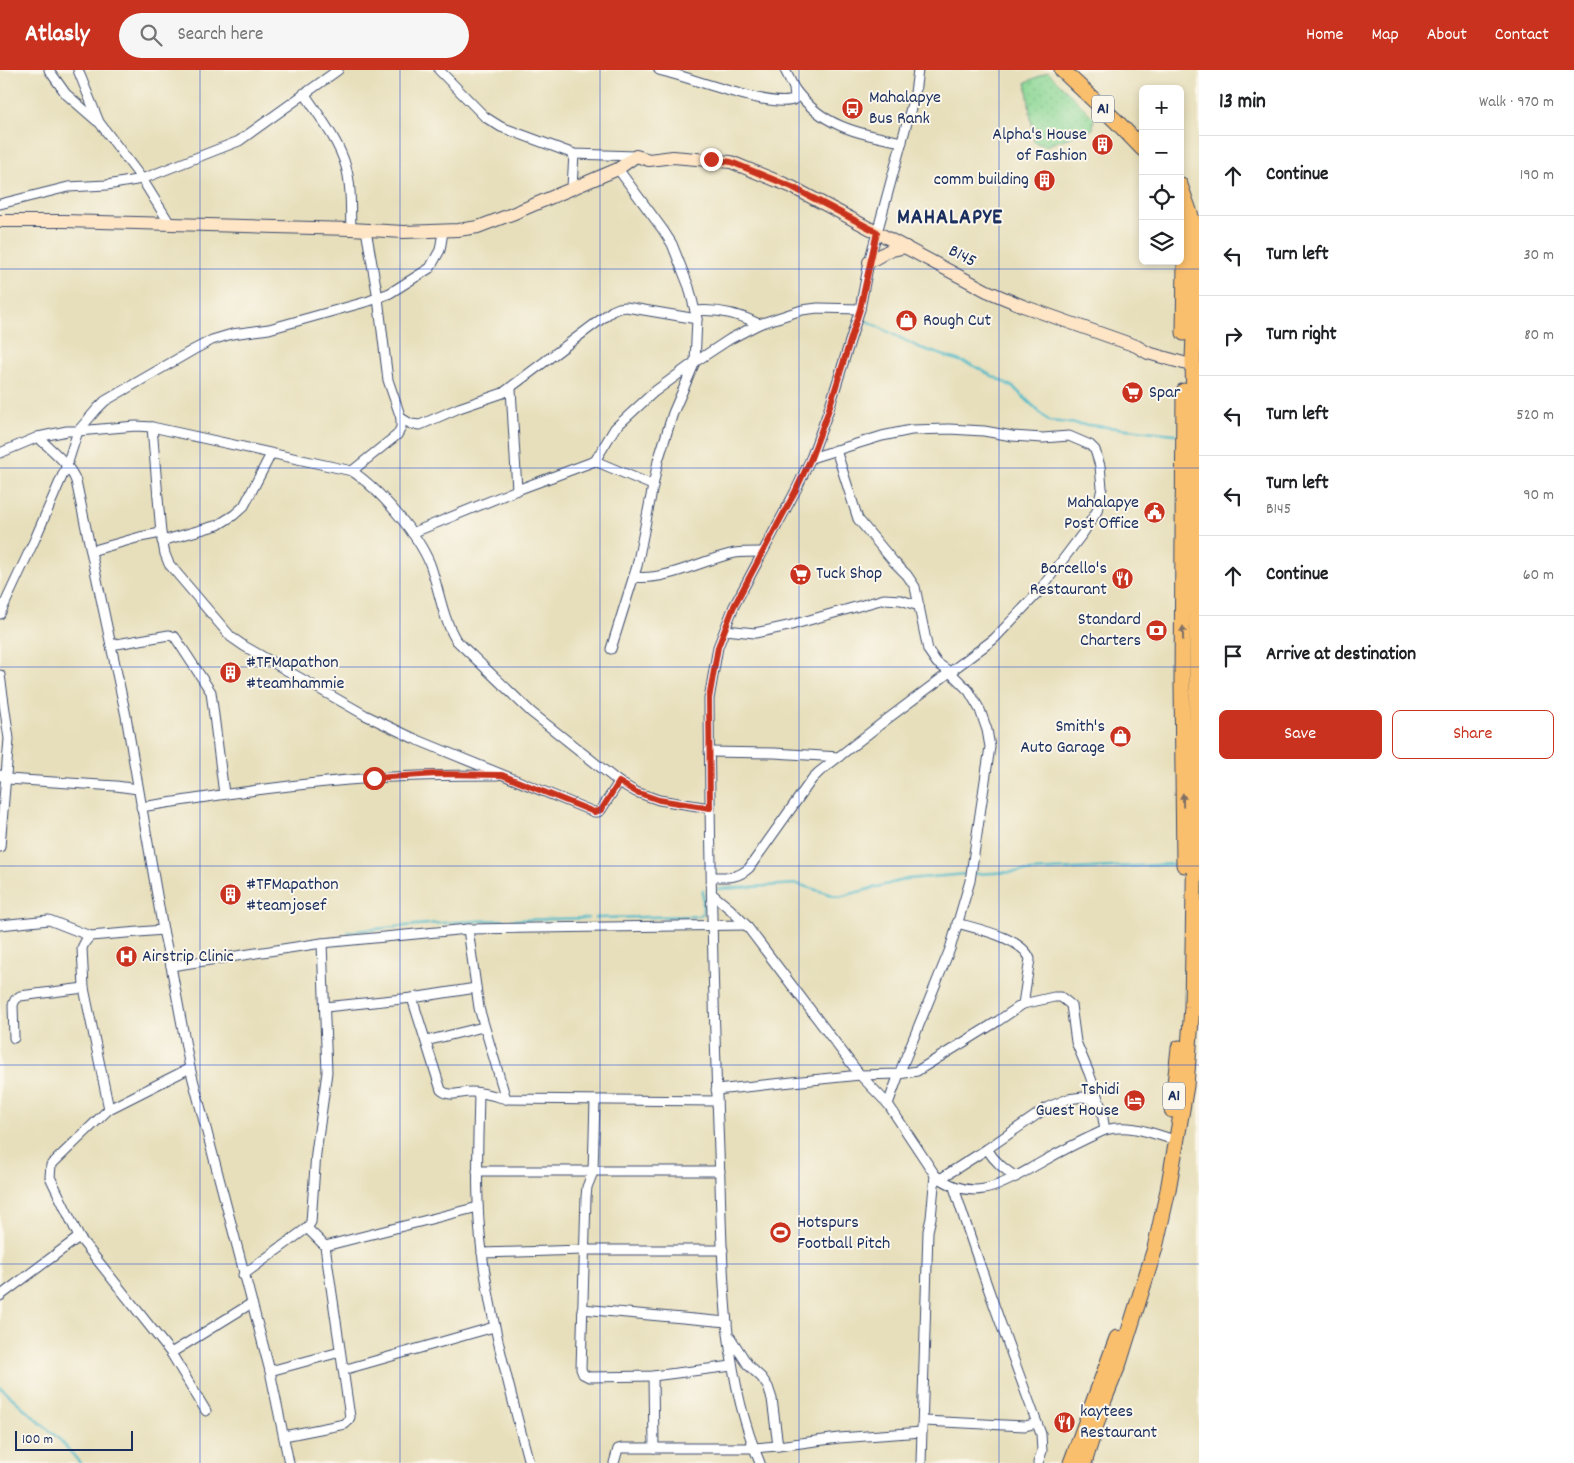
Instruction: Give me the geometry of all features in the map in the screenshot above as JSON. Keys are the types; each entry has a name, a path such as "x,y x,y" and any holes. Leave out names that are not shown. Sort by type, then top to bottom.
{"highway":[{"name":"A1","path":"1062,70 1139,145"},
{"name":"A1","path":"1076,70 1140,130"},
{"name":"A1","path":"1071,1463 1120,1331 1146,1246 1168,1138 1183,1004 1182,690 1189,361 1197,263 1193,222 1184,196"},
{"name":"A1","path":"1084,1463 1104,1400 1119,1363 1155,1248 1168,1190 1186,1086 1192,1008 1197,715 1194,523 1184,254"}],"main road":[{"path":"0,222 64,221 443,232 478,227 512,214 618,169 636,156"},
{"name":"B145","path":"636,156 649,160 673,157 731,162 779,182 988,291 1022,306 1136,346 1189,361"},
{"path":"870,262 888,251 906,248"}],"street":[{"path":"49,70 66,94 99,122 142,179 170,224"},
{"path":"78,70 99,122"},
{"path":"0,204 68,187 107,185 142,179 239,141 338,70"},
{"path":"439,70 485,117 497,124 574,154 636,156"},
{"path":"659,70 748,96 773,100 792,101 795,99 794,88"},
{"path":"785,70 794,88 809,107 818,114 837,125 864,134 902,142"},
{"path":"760,1463 740,1401 732,1366 727,1322 716,1100 709,699 718,647 734,606 795,492 811,458 828,412 860,309 877,232 915,93 918,70"},
{"path":"304,93 340,151 346,167 349,183 351,229"},
{"path":"572,187 574,154"},
{"path":"611,650 634,577 652,486 673,413 695,362 696,315 690,286 672,244 618,169"},
{"path":"352,471 397,435 401,428 400,418 388,380 378,298 366,230"},
{"path":"0,614 67,465 78,431 97,408 212,340 232,334 269,329 390,293 430,268 440,250 443,232"},
{"path":"400,418 411,424 420,425 511,389 612,311 619,308 626,307 696,315 708,310 742,316 759,324"},
{"path":"412,532 595,461 615,428 654,392 730,339 759,324 802,310 818,308 860,309"},
{"path":"511,389 517,490"},
{"path":"0,453 38,438 61,432 136,426 152,427 352,471 364,479 412,532 430,564 450,630 456,640 531,712 619,782 636,792 659,800 710,808"},
{"path":"152,427 165,554 169,564 231,637 365,715 415,739 594,812 601,810 619,782"},
{"path":"712,877 734,877 743,874 819,772 994,639 1037,594 1083,533 1097,511 1102,488 1100,466 1095,450 1090,445 1069,436 1043,438 949,429 898,431 811,458"},
{"path":"38,438 67,465 76,481 126,716 163,930 190,1068 243,1275 270,1371 289,1463"},
{"path":"836,450 858,518 915,587 928,650 937,663 950,672 969,691 980,710 987,730 990,747 970,882 950,949 888,1104"},
{"path":"91,552 140,537 162,537 218,525 244,506 271,454"},
{"path":"595,461 652,486"},
{"path":"634,577 658,577 737,553 762,552"},
{"path":"725,630 754,633 788,626 884,599 901,600 919,606"},
{"path":"111,645 169,635 175,638 211,692 224,794"},
{"path":"0,675 9,733 3,777 0,847"},
{"path":"709,752 774,753 838,757"},
{"path":"141,807 224,794 374,778 437,774 502,775"},
{"path":"3,777 116,786 138,790"},
{"path":"712,894 746,925 860,1075 888,1104 937,1177 946,1184 962,1190 983,1189 1009,1181 1105,1130 1116,1127 1134,1128 1168,1138"},
{"path":"0,925 49,920 90,936 163,930"},
{"path":"957,923 1012,940 1028,952 1030,959 1024,1004"},
{"path":"171,966 322,943 468,929 746,925"},
{"path":"468,929 483,1027 506,1099"},
{"path":"90,936 82,948 84,988 109,1109"},
{"path":"243,1275 307,1228 311,1222 316,1153 326,1072 322,943"},
{"path":"14,1038 13,1005 20,996 84,988"},
{"path":"325,1007 412,998 476,988"},
{"path":"716,1090 860,1075 899,1074 917,1070 1024,1004 1061,997 1070,1005 1076,1042 1101,1107 1105,1130"},
{"path":"412,998 441,1090 446,1094 470,1092 506,1099 716,1100"},
{"path":"426,1041 483,1027"},
{"path":"190,1068 109,1109 51,1165 50,1177 78,1237 171,1353 206,1411"},
{"path":"479,1093 477,1171 482,1253 494,1327 529,1463"},
{"path":"937,1177 987,1149 1048,1107 1068,1099 1083,1097 1090,1099 1101,1107"},
{"path":"595,1100 593,1172 587,1186 583,1250 581,1369 583,1374 589,1377 654,1376 732,1366"},
{"path":"987,1149 999,1165 1016,1177"},
{"path":"477,1171 720,1172"},
{"path":"922,1463 928,1231 937,1177"},
{"path":"954,1187 976,1256 1037,1423 1042,1443 1038,1463"},
{"path":"325,1246 478,1207"},
{"path":"284,1436 345,1424 350,1416 325,1246 307,1228"},
{"path":"0,1296 78,1237"},
{"path":"482,1253 583,1250 723,1250"},
{"path":"171,1353 252,1303"},
{"path":"582,1309 727,1322"},
{"path":"343,1370 494,1327"},
{"path":"729,1334 748,1364 768,1387 772,1399 778,1446"},
{"path":"270,1371 340,1352"},
{"path":"654,1376 654,1448"},
{"path":"924,1421 1025,1426 1037,1423"},
{"path":"614,1463 618,1449 622,1448 754,1448 839,1438 922,1432"}],"green space":[{"path":"1048,72 1094,118 1093,129 1045,146 1034,142 1026,82"}],"waterway":[{"path":"867,321 918,347 972,365 1013,387 1049,421 1175,434"},
{"path":"974,874 1175,864"},
{"path":"718,889 797,884 839,897 907,879 967,874"},
{"path":"595,918 698,916 703,913 703,890"},
{"path":"512,920 588,918"},
{"path":"348,932 426,924 504,920"},
{"path":"0,1387 61,1441 80,1463"}],"place":[{"name":"Mahalapye Bus Rank","path":"853,108"},
{"name":"Alpha's House of Fashion","path":"1103,145"},
{"name":"comm building","path":"1045,180"},
{"name":"Rough Cut","path":"907,321"},
{"name":"Spar","path":"1133,393"},
{"name":"Mahalapye Post Office","path":"1155,513"},
{"name":"Tuck Shop","path":"800,574"},
{"name":"Barcello's Restaurant","path":"1123,579"},
{"name":"Standard Charters","path":"1157,630"},
{"name":"#TFMapathon #teamhammie","path":"230,673"},
{"name":"Smith's Auto Garage","path":"1121,737"},
{"name":"#TFMapathon #teamjosef","path":"230,895"},
{"name":"Airstrip Clinic","path":"126,957"},
{"name":"Tshidi Guest House","path":"1135,1100"},
{"name":"Hotspurs Football Pitch","path":"781,1233"},
{"name":"kaytees Restaurant","path":"1064,1422"}],"district":[{"name":"MAHALAPYE","path":"950,218"}],"route":[{"path":"374,778 437,774 502,775 594,812 601,810 619,782 636,792 659,800 710,808 709,699 718,647 734,606 811,458 828,412 860,309 877,232 792,187 731,162 711,159"}]}
